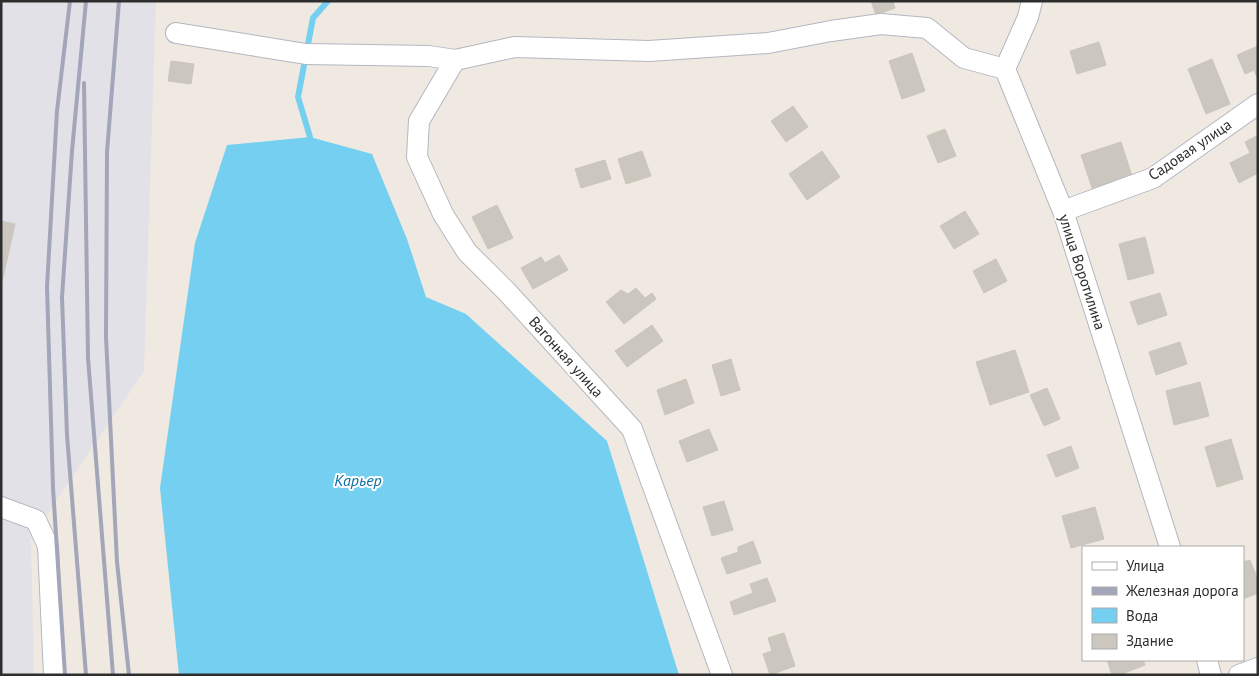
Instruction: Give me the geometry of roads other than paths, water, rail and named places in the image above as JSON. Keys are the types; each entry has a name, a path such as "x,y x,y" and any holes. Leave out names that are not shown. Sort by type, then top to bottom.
{"street":[{"path":"176,32 306,54 429,56 455,60 515,47 649,51 768,44 831,31 881,24 927,28 964,58 1006,69 1028,17 1032,1"},
{"name":"Вагонная улица","path":"455,60 419,121 417,157 443,214 467,252 508,293 632,429 722,675"},
{"name":"улица Воротилина","path":"1006,69 1063,211 1170,546"},
{"name":"Садовая улица","path":"1063,211 1153,178 1258,104"},
{"path":"1,507 36,520 48,546 54,675"},
{"path":"1206,661 1211,675"},
{"path":"1239,675 1258,668"}],"water":[{"name":"Карьер","path":"310,137 372,154 407,239 426,297 466,314 607,441 679,675 179,675 160,488 195,243 227,145"}],"waterway":[{"path":"310,137 298,97 313,18 328,1"}],"railway":[{"path":"65,675 53,488 47,287 57,111 70,1"},
{"path":"86,1 72,151 62,297 67,435 86,675"},
{"path":"119,1 107,152 106,337 117,562 129,675"},
{"path":"84,83 88,358 113,675"}]}
